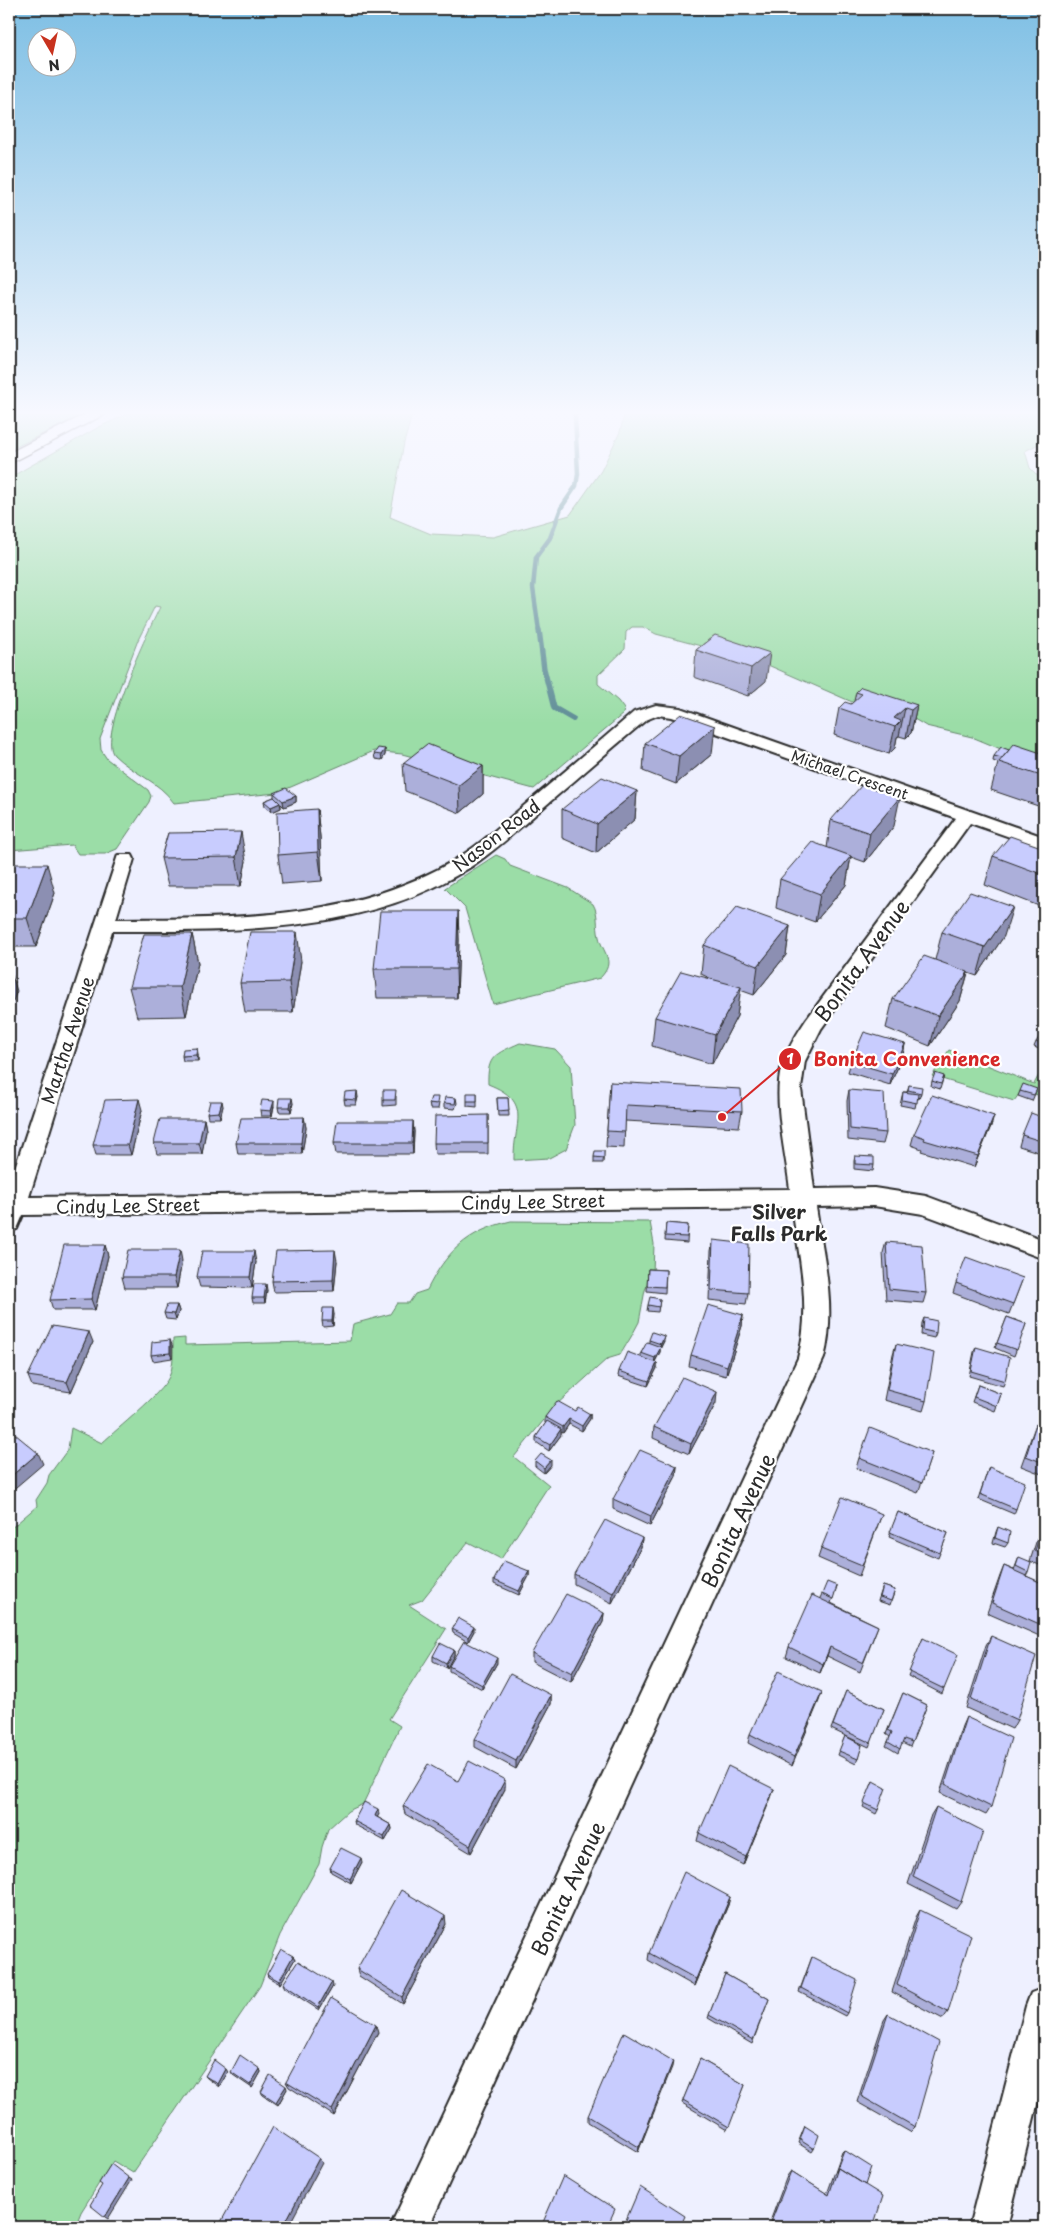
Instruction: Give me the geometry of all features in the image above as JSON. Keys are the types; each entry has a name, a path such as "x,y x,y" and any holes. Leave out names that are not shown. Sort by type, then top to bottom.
{"street":[{"name":"Michael Crescent","path":"656,710 680,714 1044,842"},
{"name":"Nason Road","path":"104,925 239,924 287,921 337,913 400,895 433,880 476,854 640,716 656,710"},
{"name":"Bonita Avenue","path":"409,2227 804,1376 815,1343 818,1308 789,1085 794,1060 813,1025 967,815"},
{"name":"Martha Avenue","path":"11,1214 125,858"},
{"name":"Cindy Lee Street","path":"11,1214 874,1197 909,1201 948,1213 1044,1250"},
{"path":"988,2227 1044,2006"}],"green space":[{"path":"9,515 390,515 390,517 431,534 493,537 569,515 1044,515 1044,767 972,737 926,726 909,716 859,705 761,662 656,634 643,627 632,627 626,632 625,649 598,675 598,684 618,701 624,709 623,714 534,789 402,754 374,751 277,793 174,803 161,789 114,755 111,744 112,727 126,682 160,607 155,606 138,640 100,739 101,750 107,759 148,790 151,796 149,802 117,849 105,854 78,854 72,845 9,850"},
{"path":"496,855 505,859 510,866 568,888 593,904 596,912 599,937 608,962 605,972 600,978 493,1004 465,908 445,888"},
{"path":"520,1043 555,1049 571,1066 575,1125 566,1149 549,1158 514,1160 518,1115 516,1106 511,1098 488,1084 489,1067 494,1057"},
{"path":"949,1050 1034,1084 1044,1066 1044,1097 1022,1090 1014,1101 932,1076"},
{"path":"511,1221 650,1222 654,1244 653,1273 645,1290 639,1322 620,1355 607,1359 556,1405 514,1457 549,1485 501,1559 468,1542 422,1600 409,1605 446,1629 389,1719 400,1726 363,1804 348,1811 328,1829 319,1864 280,1935 260,1986 133,2173 113,2161 81,2212 75,2227 9,2227 9,1530 37,1506 36,1500 47,1483 49,1475 68,1449 71,1428 102,1443 157,1393 171,1373 173,1339 185,1338 185,1345 350,1341 353,1324 390,1314 397,1303 409,1303 415,1294 427,1290 450,1254 460,1245 482,1231"}],"building":[{"path":"715,635 770,653 751,668 696,650"},
{"path":"861,687 917,705 911,710 905,708 894,718 901,721 895,727 839,708 845,702 851,704 862,694 856,692"},
{"path":"681,714 715,726 679,756 645,743"},
{"path":"427,744 483,766 459,785 403,763"},
{"path":"1014,744 1044,754 1044,777 999,762"},
{"path":"1001,747 1009,750 1002,758 994,756"},
{"path":"378,748 385,749 381,755 374,754"},
{"path":"602,777 637,791 597,824 562,809"},
{"path":"862,785 900,797 870,833 831,820"},
{"path":"286,788 296,796 283,801 274,793"},
{"path":"274,797 280,803 271,807 264,801"},
{"path":"317,809 318,852 278,855 277,812"},
{"path":"241,832 236,857 161,858 168,833"},
{"path":"1010,836 1044,848 1044,875 993,856"},
{"path":"812,842 851,856 820,894 780,879"},
{"path":"9,864 47,864 27,918 9,918"},
{"path":"970,892 1013,907 985,947 942,932"},
{"path":"737,907 790,926 758,966 704,945"},
{"path":"380,911 458,911 456,969 374,969"},
{"path":"250,932 297,932 289,982 240,983"},
{"path":"144,934 192,934 180,987 129,987"},
{"path":"924,956 968,972 938,1016 893,999"},
{"path":"681,971 741,987 715,1035 655,1017"},
{"path":"864,1032 905,1044 892,1074 851,1062"},
{"path":"1040,1036 1044,1038 1044,1045 1036,1042"},
{"path":"197,1048 196,1055 182,1056 183,1049"},
{"path":"935,1073 944,1076 941,1084 932,1081"},
{"path":"610,1082 741,1089 742,1111 626,1105 625,1132 607,1131"},
{"path":"1023,1084 1037,1089 1034,1095 1020,1091"},
{"path":"909,1085 922,1087 921,1093 908,1090"},
{"path":"383,1090 396,1090 395,1100 383,1100"},
{"path":"849,1090 884,1093 886,1133 850,1129"},
{"path":"357,1091 356,1100 344,1099 345,1092"},
{"path":"903,1092 918,1094 917,1103 902,1100"},
{"path":"467,1093 477,1093 477,1101 467,1101"},
{"path":"932,1095 994,1116 978,1156 924,1140 925,1138 914,1134"},
{"path":"431,1097 438,1097 437,1104 429,1103"},
{"path":"445,1097 456,1098 455,1104 444,1103"},
{"path":"279,1098 292,1098 290,1107 278,1107"},
{"path":"497,1098 508,1098 509,1110 498,1111"},
{"path":"139,1099 128,1145 93,1145 105,1100"},
{"path":"262,1100 274,1101 271,1111 260,1110"},
{"path":"210,1101 222,1101 219,1112 207,1113"},
{"path":"1031,1113 1044,1118 1044,1142 1022,1135"},
{"path":"488,1115 488,1143 434,1143 435,1116"},
{"path":"304,1117 301,1143 236,1143 241,1118"},
{"path":"160,1119 204,1119 199,1143 154,1143"},
{"path":"337,1121 413,1121 412,1143 334,1143"},
{"path":"595,1151 604,1151 604,1158 594,1157"},
{"path":"855,1156 874,1157 874,1165 855,1164"},
{"path":"666,1223 688,1225 687,1237 665,1236"},
{"path":"713,1240 749,1244 748,1293 711,1290"},
{"path":"886,1242 922,1245 926,1293 889,1289"},
{"path":"64,1245 105,1245 91,1299 50,1300"},
{"path":"128,1250 180,1250 174,1277 122,1277"},
{"path":"335,1250 333,1280 272,1281 276,1251"},
{"path":"202,1251 254,1251 250,1277 197,1277"},
{"path":"966,1257 1023,1278 1013,1304 956,1283"},
{"path":"648,1269 666,1270 665,1287 647,1286"},
{"path":"254,1284 266,1284 264,1298 252,1298"},
{"path":"650,1297 660,1299 659,1307 648,1305"},
{"path":"167,1305 177,1305 174,1314 164,1313"},
{"path":"708,1305 743,1315 727,1366 691,1355"},
{"path":"323,1308 333,1308 332,1321 322,1321"},
{"path":"1007,1317 1026,1324 1017,1350 997,1343"},
{"path":"924,1318 937,1321 936,1333 923,1330"},
{"path":"52,1326 89,1332 67,1382 28,1376"},
{"path":"652,1332 664,1336 661,1344 649,1340"},
{"path":"170,1340 170,1353 151,1355 152,1342"},
{"path":"647,1342 661,1347 655,1358 641,1353"},
{"path":"896,1344 934,1353 926,1401 887,1390"},
{"path":"976,1347 1010,1357 1005,1381 971,1371"},
{"path":"627,1352 657,1363 649,1381 619,1371"},
{"path":"682,1377 717,1392 691,1444 654,1427"},
{"path":"978,1385 1001,1394 997,1406 974,1397"},
{"path":"557,1401 575,1411 578,1407 590,1414 582,1426 569,1419 563,1427 545,1417"},
{"path":"547,1421 561,1429 550,1445 536,1437"},
{"path":"1036,1424 1044,1427 1044,1463 1026,1456"},
{"path":"870,1428 932,1453 922,1483 859,1458"},
{"path":"9,1429 38,1453 9,1478"},
{"path":"640,1450 677,1466 651,1516 613,1499"},
{"path":"541,1454 551,1460 544,1468 535,1461"},
{"path":"989,1467 1025,1482 1016,1509 980,1494"},
{"path":"842,1497 882,1514 862,1566 821,1549"},
{"path":"898,1512 948,1533 940,1553 890,1532"},
{"path":"605,1520 642,1538 613,1593 574,1574"},
{"path":"1044,1522 1044,1555 1035,1551"},
{"path":"998,1527 1010,1532 1008,1543 995,1538"},
{"path":"1019,1557 1031,1562 1028,1572 1016,1566"},
{"path":"504,1561 529,1571 519,1591 494,1580"},
{"path":"1004,1566 1044,1584 1044,1626 992,1603"},
{"path":"827,1582 837,1586 833,1599 822,1594"},
{"path":"883,1586 895,1590 891,1601 880,1597"},
{"path":"566,1594 604,1613 572,1673 532,1653"},
{"path":"812,1595 878,1626 863,1663 830,1647 823,1664 789,1647"},
{"path":"458,1618 474,1627 468,1637 452,1629"},
{"path":"991,1636 1036,1656 1017,1720 971,1699"},
{"path":"923,1638 958,1655 944,1689 909,1672"},
{"path":"464,1641 497,1658 482,1685 449,1666"},
{"path":"440,1643 454,1650 446,1663 433,1656"},
{"path":"778,1671 822,1692 794,1757 750,1734"},
{"path":"510,1674 551,1695 516,1761 475,1739"},
{"path":"846,1691 884,1709 871,1743 833,1725"},
{"path":"903,1693 927,1705 912,1742 904,1739 900,1749 888,1742 892,1732 888,1730"},
{"path":"966,1717 1011,1738 991,1807 945,1784"},
{"path":"845,1736 862,1745 858,1759 839,1751"},
{"path":"469,1761 505,1780 470,1845 403,1806 428,1764 458,1781"},
{"path":"728,1766 774,1789 746,1857 699,1833"},
{"path":"873,1781 886,1788 878,1810 864,1803"},
{"path":"364,1802 378,1809 375,1816 391,1825 384,1837 354,1821"},
{"path":"936,1807 983,1831 961,1902 913,1877"},
{"path":"341,1848 361,1858 350,1879 330,1868"},
{"path":"684,1872 730,1897 696,1979 649,1953"},
{"path":"401,1890 445,1916 402,1997 357,1969"},
{"path":"920,1910 971,1935 948,2012 897,1985"},
{"path":"281,1949 293,1956 279,1981 267,1974"},
{"path":"812,1957 857,1980 847,2013 801,1988"},
{"path":"298,1961 332,1982 318,2007 283,1984"},
{"path":"725,1974 769,1999 753,2040 709,2015"},
{"path":"331,1998 376,2025 332,2110 286,2082"},
{"path":"888,2014 939,2042 915,2127 861,2096"},
{"path":"624,2032 673,2061 639,2147 588,2116"},
{"path":"240,2055 260,2069 250,2085 231,2072"},
{"path":"700,2059 745,2085 729,2127 683,2100"},
{"path":"214,2060 226,2069 218,2084 205,2076"},
{"path":"270,2075 286,2086 276,2102 261,2092"},
{"path":"805,2126 819,2135 814,2149 800,2140"},
{"path":"273,2127 319,2158 283,2227 228,2227 221,2222"},
{"path":"844,2150 871,2167 865,2185 838,2168 836,2171"},
{"path":"111,2164 129,2178 105,2217 90,2205 102,2185 99,2183"},
{"path":"838,2168 883,2196 873,2227 769,2227 791,2171 829,2195"},
{"path":"563,2176 615,2209 607,2227 541,2227"},
{"path":"640,2187 685,2216 680,2227 623,2227"}],"waterway":[{"path":"539,631 533,588 536,557 550,538 558,515"},
{"path":"539,630 544,669 554,708 573,719"}],"place":[{"name":"Bonita Convenience","path":"722,1117"}],"district":[{"name":"Silver Falls Park","path":"779,1222"}]}
